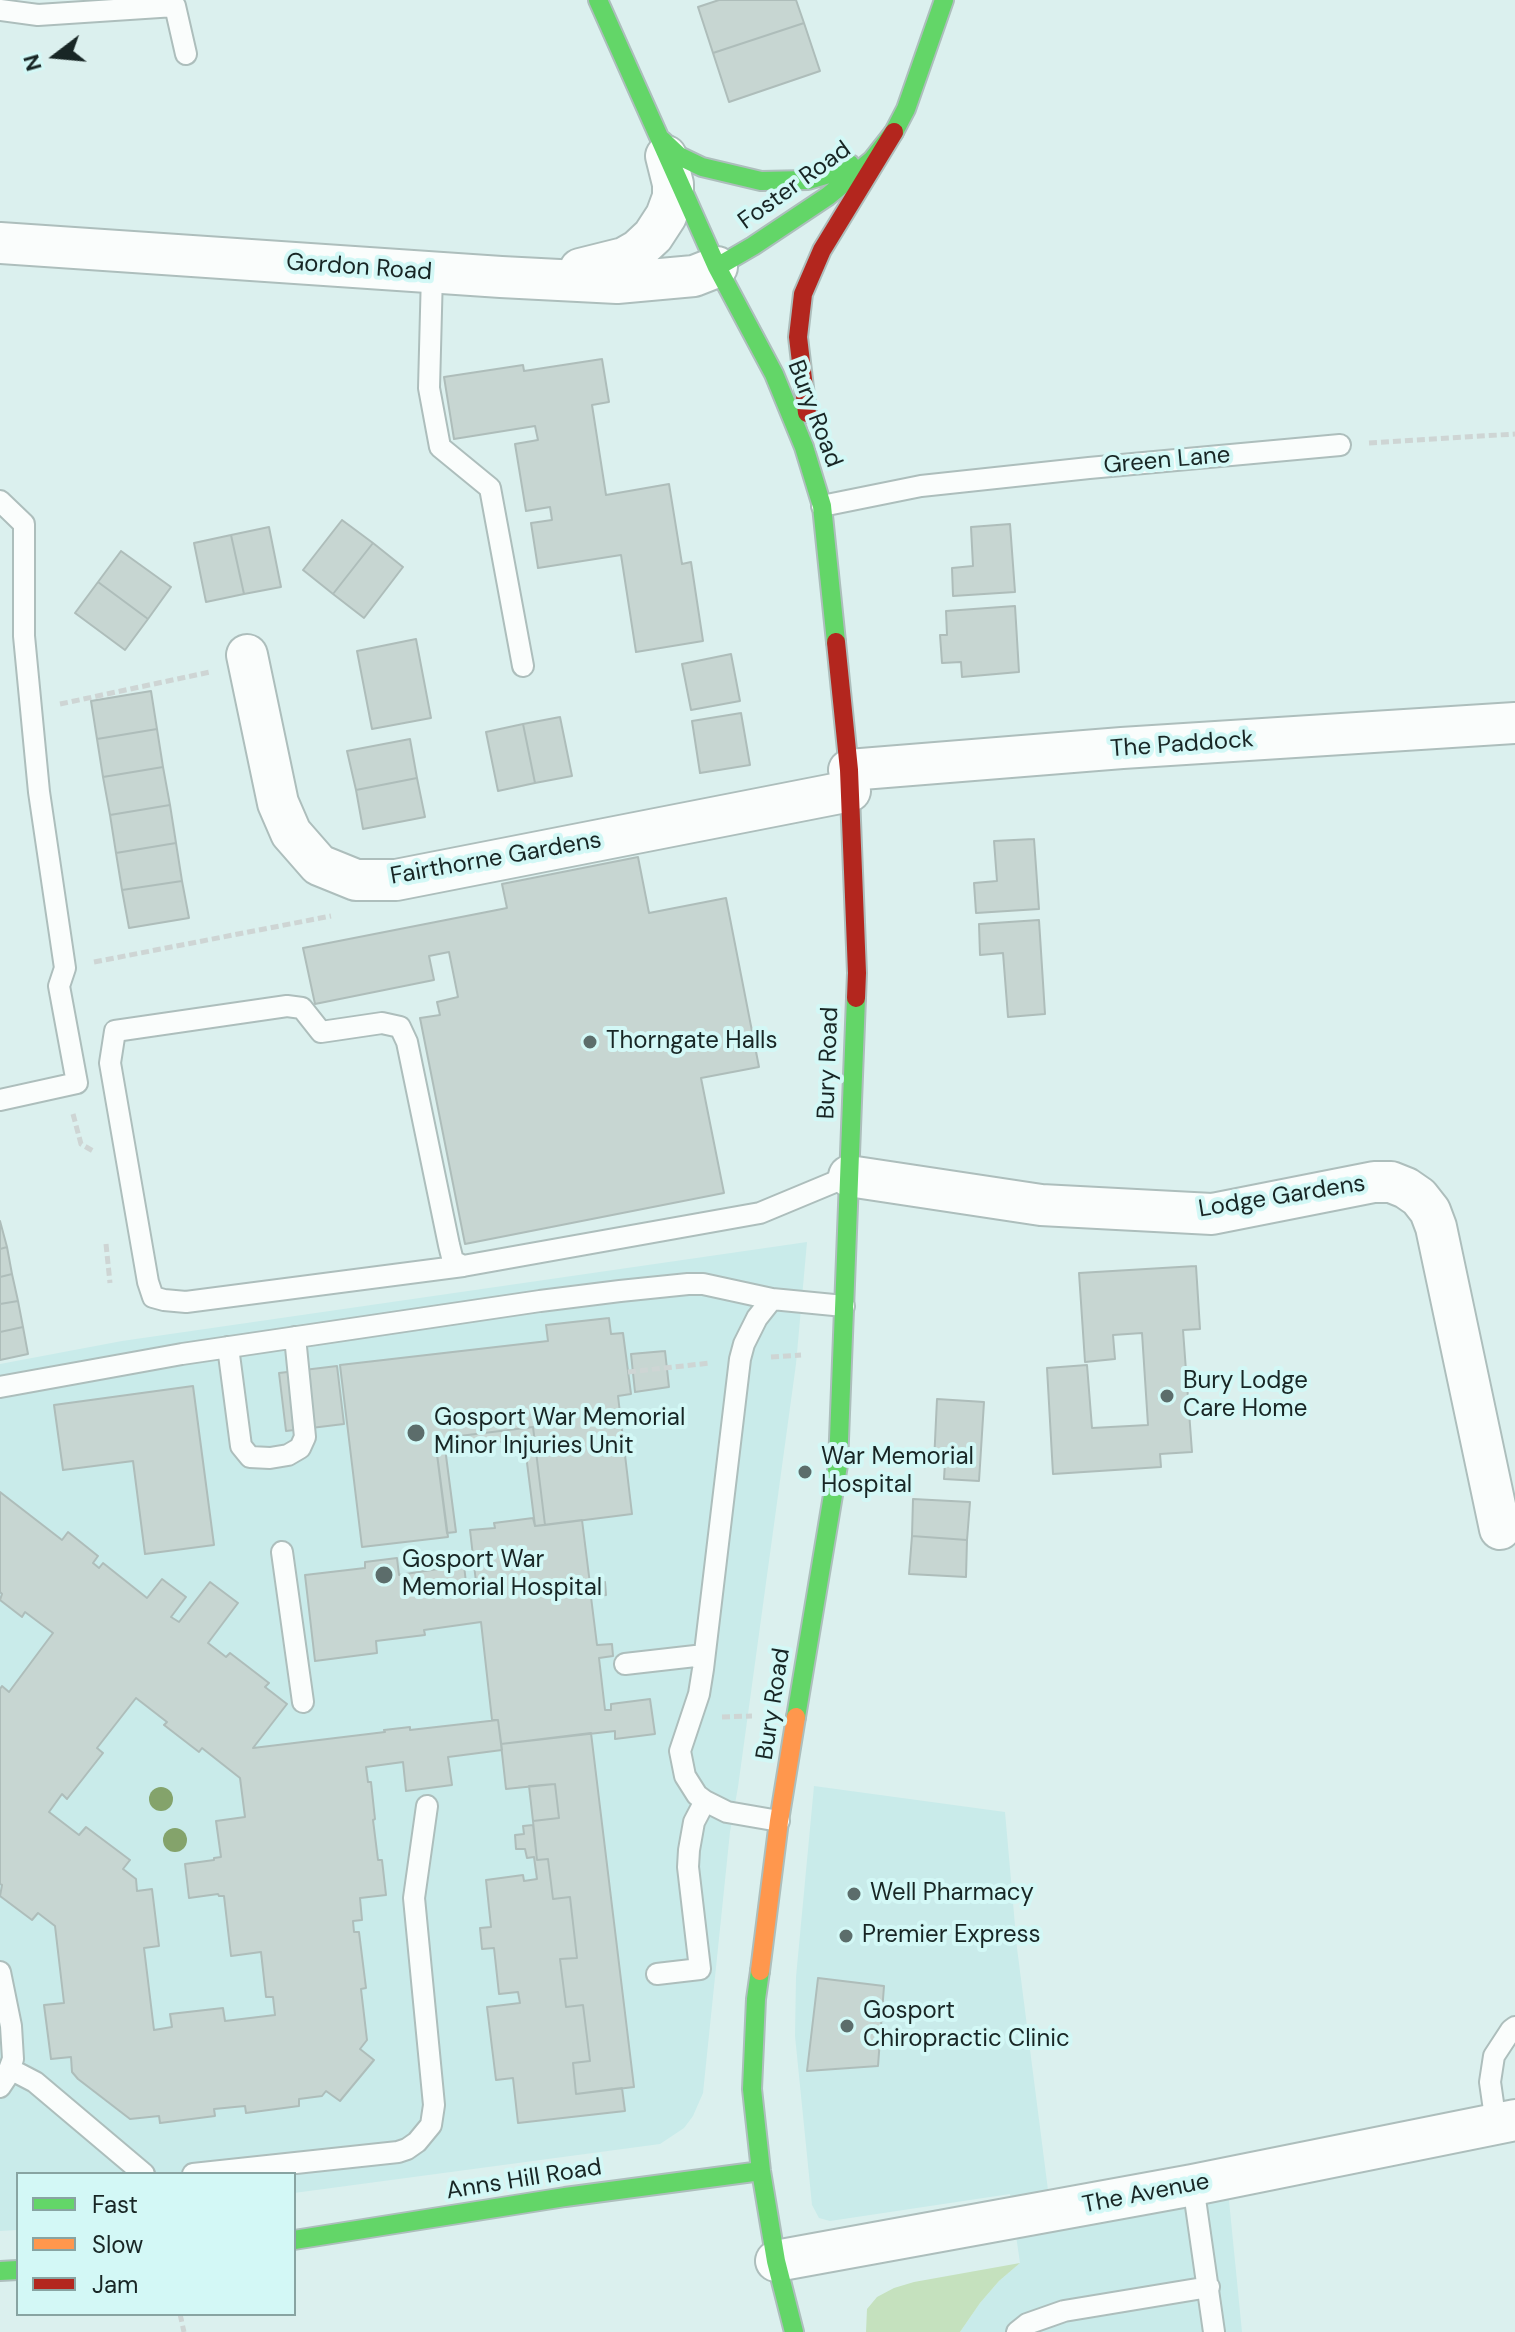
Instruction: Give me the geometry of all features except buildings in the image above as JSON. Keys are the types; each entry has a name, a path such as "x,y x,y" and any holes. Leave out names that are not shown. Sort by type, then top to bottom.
{"main road":[{"name":"Bury Road","path":"598,0 717,267 774,374 795,422 822,506 850,780 857,973 838,1465 779,1821 756,1999 752,2089 761,2171 776,2261 794,2332"},
{"name":"Foster Road","path":"717,267 828,196 872,160 894,132 906,109 944,0"},
{"path":"662,140 685,160 712,171 746,179 784,182 808,180 832,173 876,148 894,132"},
{"path":"822,506 799,356 800,309 809,277 822,250 894,132"},
{"name":"Anns Hill Road","path":"296,2240 565,2197 761,2171"}],"street":[{"path":"501,277 564,272 606,264 632,254 649,241 666,216 673,197 673,184 662,140"},
{"name":"Gordon Road","path":"0,243 617,283 694,276 717,267"},
{"path":"617,283 687,288 716,296 731,307 755,338"},
{"name":"Fairthorne Gardens","path":"248,659 278,803 291,833 319,865 356,880 396,880 850,780"},
{"name":"The Paddock","path":"850,780 1122,748 1515,723"},
{"name":"Lodge Gardens","path":"849,1176 1041,1205 1212,1214 1374,1182 1391,1182 1406,1188 1419,1197 1430,1211 1436,1227 1500,1529"},
{"name":"The Avenue","path":"776,2261 1193,2185 1505,2122"}],"lane":[{"path":"0,10 38,15 175,6 186,54"},
{"path":"432,273 429,388 440,447 490,488 523,666"},
{"name":"Green Lane","path":"822,506 921,486 1340,445"},
{"path":"0,501 24,524 24,636 31,710 39,792 65,968 59,986 77,1083 0,1100"},
{"path":"463,1266 453,1261 407,1042 400,1027 382,1023 321,1032 302,1008 287,1006 115,1031 110,1063 148,1282 153,1297 164,1300 186,1302 463,1266 760,1213 849,1176"},
{"path":"0,1387 228,1347 540,1301 688,1284 715,1286 772,1299 844,1306"},
{"path":"772,1299 749,1332 740,1359 699,1694 680,1751 685,1776 705,1801 727,1812 779,1821"},
{"path":"228,1347 241,1446 250,1457 279,1457 300,1448 305,1437 295,1337"},
{"path":"282,1552 303,1702"},
{"path":"625,1664 704,1655"},
{"path":"657,1974 700,1969 688,1867 694,1822 705,1801"},
{"path":"212,2172 398,2152 417,2142 431,2125 434,2105 414,1898 427,1806"},
{"path":"0,1972 12,2046 5,2078 35,2082 142,2172"},
{"path":"1505,2122 1490,2082 1494,2056 1515,2027"},
{"path":"1193,2185 1214,2332"},
{"path":"1017,2332 1027,2324 1064,2311 1209,2287"}],"path":[{"path":"1340,445 1515,434"},
{"path":"31,710 248,659"},
{"path":"65,968 361,910 374,880"},
{"path":"67,1086 81,1144 93,1149 95,1162"},
{"path":"106,1241 110,1283"}],"shaded area":[{"name":"Gosport War Memorial Hospital","path":"807,1242 796,1364 730,1832 703,2093 684,2128 660,2144 296,2193 296,2172 16,2172 16,2230 0,2231 0,1364 122,1341"},
{"path":"814,1786 1005,1812 1017,1948 1048,2190 1225,2160 1242,2332 960,2332 999,2281 1020,2263 1010,2194 830,2221 819,2218 812,2205 795,2036 796,1977"}],"green space":[{"path":"1020,2263 999,2281 960,2332 866,2332 867,2309 877,2297 894,2288"}],"traffic: fast":[{"path":"598,0 717,267 774,374 804,447 822,506 836,642"},
{"path":"717,267 828,196 872,160 894,132 906,109 944,0"},
{"path":"662,140 679,156 702,167 761,181 808,180 850,164"},
{"path":"796,1717 838,1465 856,998"},
{"path":"760,1971 752,2089 761,2171 776,2261 794,2332"},
{"path":"296,2240 565,2197 761,2171"},
{"path":"0,2271 16,2270"}],"traffic: slow":[{"path":"760,1971 796,1717"}],"traffic: jam":[{"path":"807,413 798,337 803,294 822,250 894,132"},
{"path":"836,642 849,770 856,998"}],"place":[{"name":"Thorngate Halls","path":"590,1042"},
{"name":"Bury Lodge Care Home","path":"1167,1396"},
{"name":"Gosport War Memorial Minor Injuries Unit","path":"416,1433"},
{"name":"War Memorial Hospital","path":"805,1472"},
{"name":"Gosport War Memorial Hospital","path":"384,1575"},
{"name":"Well Pharmacy","path":"854,1894"},
{"name":"Premier Express","path":"846,1936"},
{"name":"Gosport Chiropractic Clinic","path":"847,2026"}]}
